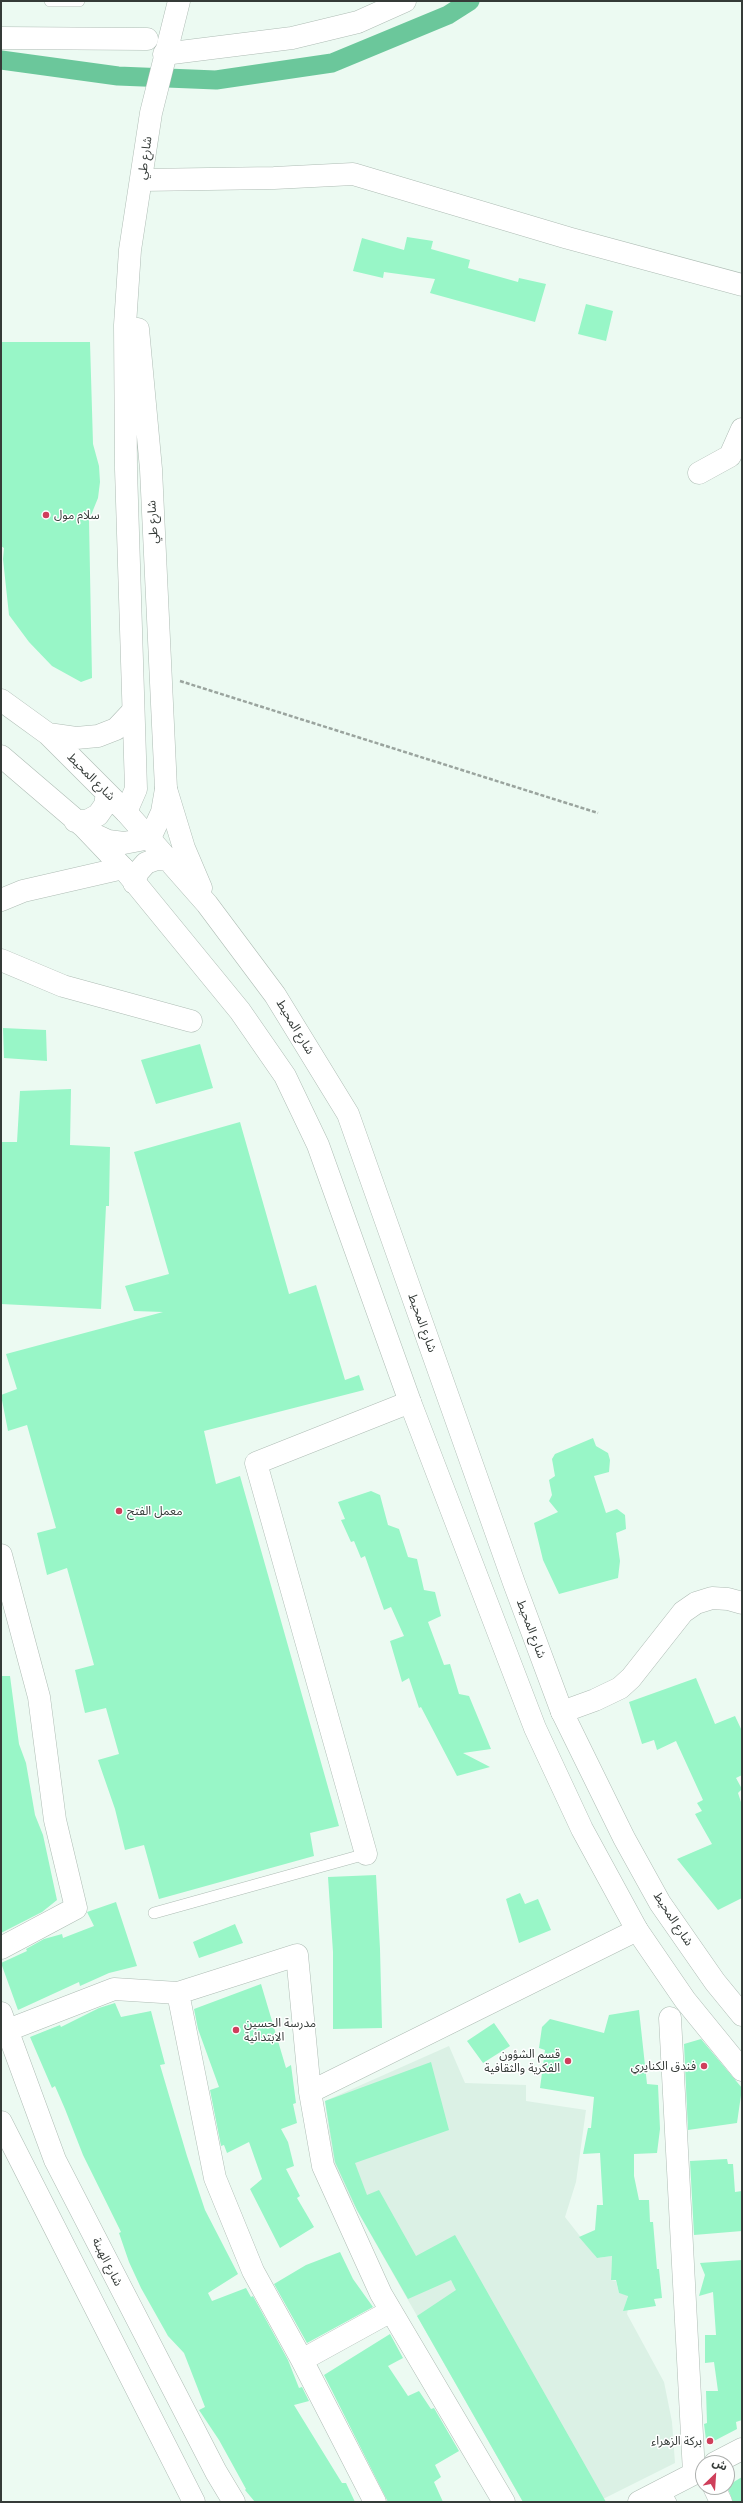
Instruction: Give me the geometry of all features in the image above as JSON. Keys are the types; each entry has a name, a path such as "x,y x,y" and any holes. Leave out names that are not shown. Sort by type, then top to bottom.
{"street":[{"name":"شارع طي","path":"117,843 120,823 136,789 125,325 130,250 142,180 151,113 179,1"},
{"path":"167,45 292,38 358,22 405,1"},
{"path":"1,38 147,39"},
{"path":"142,180 274,178 353,174 568,238 742,285"},
{"name":"شارع طي","path":"138,202 136,312 151,469 166,789 162,812 150,838"},
{"path":"699,472 730,456 742,429"},
{"name":"شارع المحيط","path":"1,700 48,734 108,793 208,904 275,995 348,1114 514,1583 562,1712 621,1831 660,1903 715,1982 742,2015"},
{"path":"48,734 76,738 98,736 116,729 134,711"},
{"path":"1,756 42,789 129,875 240,1011 285,1076 318,1145 410,1402 535,1728 582,1829 637,1930 684,2000 742,2070"},
{"path":"166,789 184,848 208,904"},
{"path":"79,824 98,815 105,805 108,793"},
{"path":"79,824 100,838 117,843 131,843 150,838"},
{"path":"117,843 129,875"},
{"path":"1,900 23,891 129,875 138,872 146,863 157,859 169,860"},
{"path":"1,960 63,986 191,1021"},
{"path":"366,1854 256,1462 410,1402"},
{"path":"1,1948 76,1908 55,1820 39,1697 3,1569"},
{"path":"562,1712 595,1700 620,1688 636,1673 683,1612 696,1603 712,1598 728,1598 742,1603"},
{"path":"310,2092 637,1930"},
{"path":"4,2022 114,1989 178,1993 297,1955 310,2092 323,2166 381,2294 504,2502"},
{"path":"178,1993 215,2178 253,2271 302,2360 375,2502"},
{"path":"670,2018 698,2455"},
{"name":"شارع الهبنة","path":"4,2022 55,2160 216,2472 234,2502"},
{"path":"1,2122 189,2500"},
{"path":"302,2360 391,2311"},
{"path":"730,2455 742,2449"},
{"path":"639,2502 668,2495 695,2474"}],"lane":[{"path":"50,1 79,1"},
{"path":"154,1913 366,1854"}],"path":[{"path":"160,675 598,813"}],"shaded area":[{"path":"449,2046 465,2083 526,2085 526,2101 586,2110 576,2182 565,2217 597,2258 612,2256 611,2280 616,2281 619,2293 628,2295 625,2306 628,2309 627,2314 664,2382 672,2422 675,2463 597,2502 523,2502 334,2170 325,2101"}],"building":[{"path":"407,237 433,241 431,249 470,260 468,268 518,282 519,278 546,284 535,322 430,293 435,279 384,272 383,278 353,271 362,238 404,250"},
{"path":"586,304 613,311 606,341 578,334"},
{"name":"سلام مول","path":"1,342 90,342 93,444 99,466 100,482 98,498 89,520 92,678 81,682 52,666 29,642 9,615 3,559 4,548 1,546"},
{"path":"3,1028 46,1030 47,1061 4,1058"},
{"path":"200,1044 213,1088 156,1104 141,1060"},
{"path":"71,1089 70,1145 110,1147 109,1206 106,1206 101,1309 1,1304 1,1142 17,1142 20,1091"},
{"name":"معمل الفتح","path":"240,1122 289,1294 316,1285 345,1380 359,1375 364,1390 204,1431 216,1484 240,1476 339,1826 310,1833 314,1856 159,1899 144,1845 125,1850 115,1809 98,1760 119,1754 106,1708 85,1713 75,1670 94,1665 67,1568 47,1575 37,1533 56,1528 27,1425 8,1431 1,1395 17,1389 6,1354 163,1312 134,1311 125,1286 169,1274 134,1152"},
{"path":"593,1438 596,1446 608,1453 610,1460 609,1472 594,1476 606,1513 617,1509 625,1515 626,1529 616,1533 620,1561 618,1578 559,1594 543,1560 534,1523 558,1512 549,1501 552,1495 549,1480 555,1476 552,1459 555,1454"},
{"path":"371,1491 380,1495 388,1525 399,1529 408,1557 417,1559 424,1590 435,1592 441,1616 428,1622 444,1665 450,1664 459,1694 469,1696 491,1749 463,1753 490,1767 457,1776 421,1707 419,1708 409,1678 402,1682 390,1641 404,1636 391,1607 384,1610 365,1556 361,1558 354,1541 351,1542 341,1520 345,1519 338,1502"},
{"path":"1,1676 10,1676 19,1744 26,1763 35,1815 43,1835 57,1900 42,1912 1,1933"},
{"path":"696,1678 715,1724 735,1716 742,1731 742,1775 736,1778 742,1789 738,1793 742,1805 742,1898 718,1910 677,1859 712,1844 695,1814 702,1811 697,1803 703,1800 676,1741 657,1750 654,1740 642,1744 629,1702"},
{"path":"376,1875 382,2028 333,2029 333,1952 328,1877"},
{"path":"520,1893 525,1904 538,1899 551,1930 519,1943 506,1899"},
{"path":"116,1902 137,1966 109,1973 80,1986 79,1982 18,2010 1,1963 27,1951 26,1949 44,1939 62,1934 63,1938 94,1926 87,1912"},
{"path":"235,1924 243,1943 199,1958 193,1942"},
{"path":"261,1984 286,2068 291,2065 296,2103 293,2104 297,2123 281,2129 288,2142 294,2166 286,2169 300,2196 297,2198 314,2227 280,2248 250,2189 262,2179 249,2142 227,2153 224,2145 221,2146 210,2090 219,2087 198,2029 194,2009"},
{"path":"115,2003 121,2017 151,2011 165,2064 160,2065 187,2156 205,2210 238,2274 208,2293 212,2301 246,2288 251,2297 253,2296 288,2360 299,2388 302,2387 309,2401 294,2405 342,2483 346,2483 355,2502 255,2502 245,2490 246,2489 219,2440 199,2410 205,2407 184,2353 168,2336 141,2288 129,2262 119,2233 121,2232 83,2155 55,2086 52,2088 30,2037 60,2025 61,2027 99,2008"},
{"path":"639,2010 647,2084 658,2085 660,2129 657,2153 634,2154 634,2176 639,2200 649,2200 650,2222 653,2222 657,2269 659,2269 662,2298 654,2299 656,2306 623,2311 628,2296 619,2293 616,2280 611,2280 612,2256 597,2258 579,2237 595,2230 597,2205 603,2205 600,2153 583,2154 588,2128 591,2128 594,2097 540,2088 545,2050 539,2048 542,2027 550,2019 604,2033 609,2015"},
{"path":"494,2023 510,2046 483,2063 467,2041"},
{"name":"فندق الكنايري","path":"701,2039 742,2088 737,2123 688,2130 684,2044"},
{"path":"431,2062 449,2130 355,2163 367,2195 379,2190 416,2256 455,2235 606,2502 523,2502 417,2316 456,2290 451,2280 408,2299 357,2210 335,2162 325,2101"},
{"path":"727,2159 728,2164 733,2164 735,2192 742,2191 742,2231 694,2235 690,2161"},
{"path":"340,2252 353,2279 373,2307 307,2343 274,2284 306,2265"},
{"path":"742,2260 742,2420 736,2422 737,2429 714,2441 706,2440 704,2424 707,2423 706,2391 718,2391 714,2362 705,2363 705,2335 716,2335 713,2292 699,2296 705,2275 700,2263"},
{"path":"390,2334 403,2358 388,2366 408,2396 419,2391 431,2409 434,2408 459,2451 435,2465 441,2477 434,2482 443,2502 388,2502 324,2375"},
{"path":"742,2477 742,2502 733,2502 730,2495 735,2495 735,2481"}],"waterway":[{"path":"1,60 118,76 216,80 332,63 448,15 470,1"}],"place":[{"name":"سلام مول","path":"46,515"},
{"name":"معمل الفتح","path":"119,1511"},
{"name":"مدرسة الحسين الابتدائية","path":"236,2030"},
{"name":"قسم الشؤون الفكرية والثقافية","path":"568,2061"},
{"name":"فندق الكنايري","path":"704,2066"},
{"name":"بركة الزهراء","path":"710,2441"}]}
